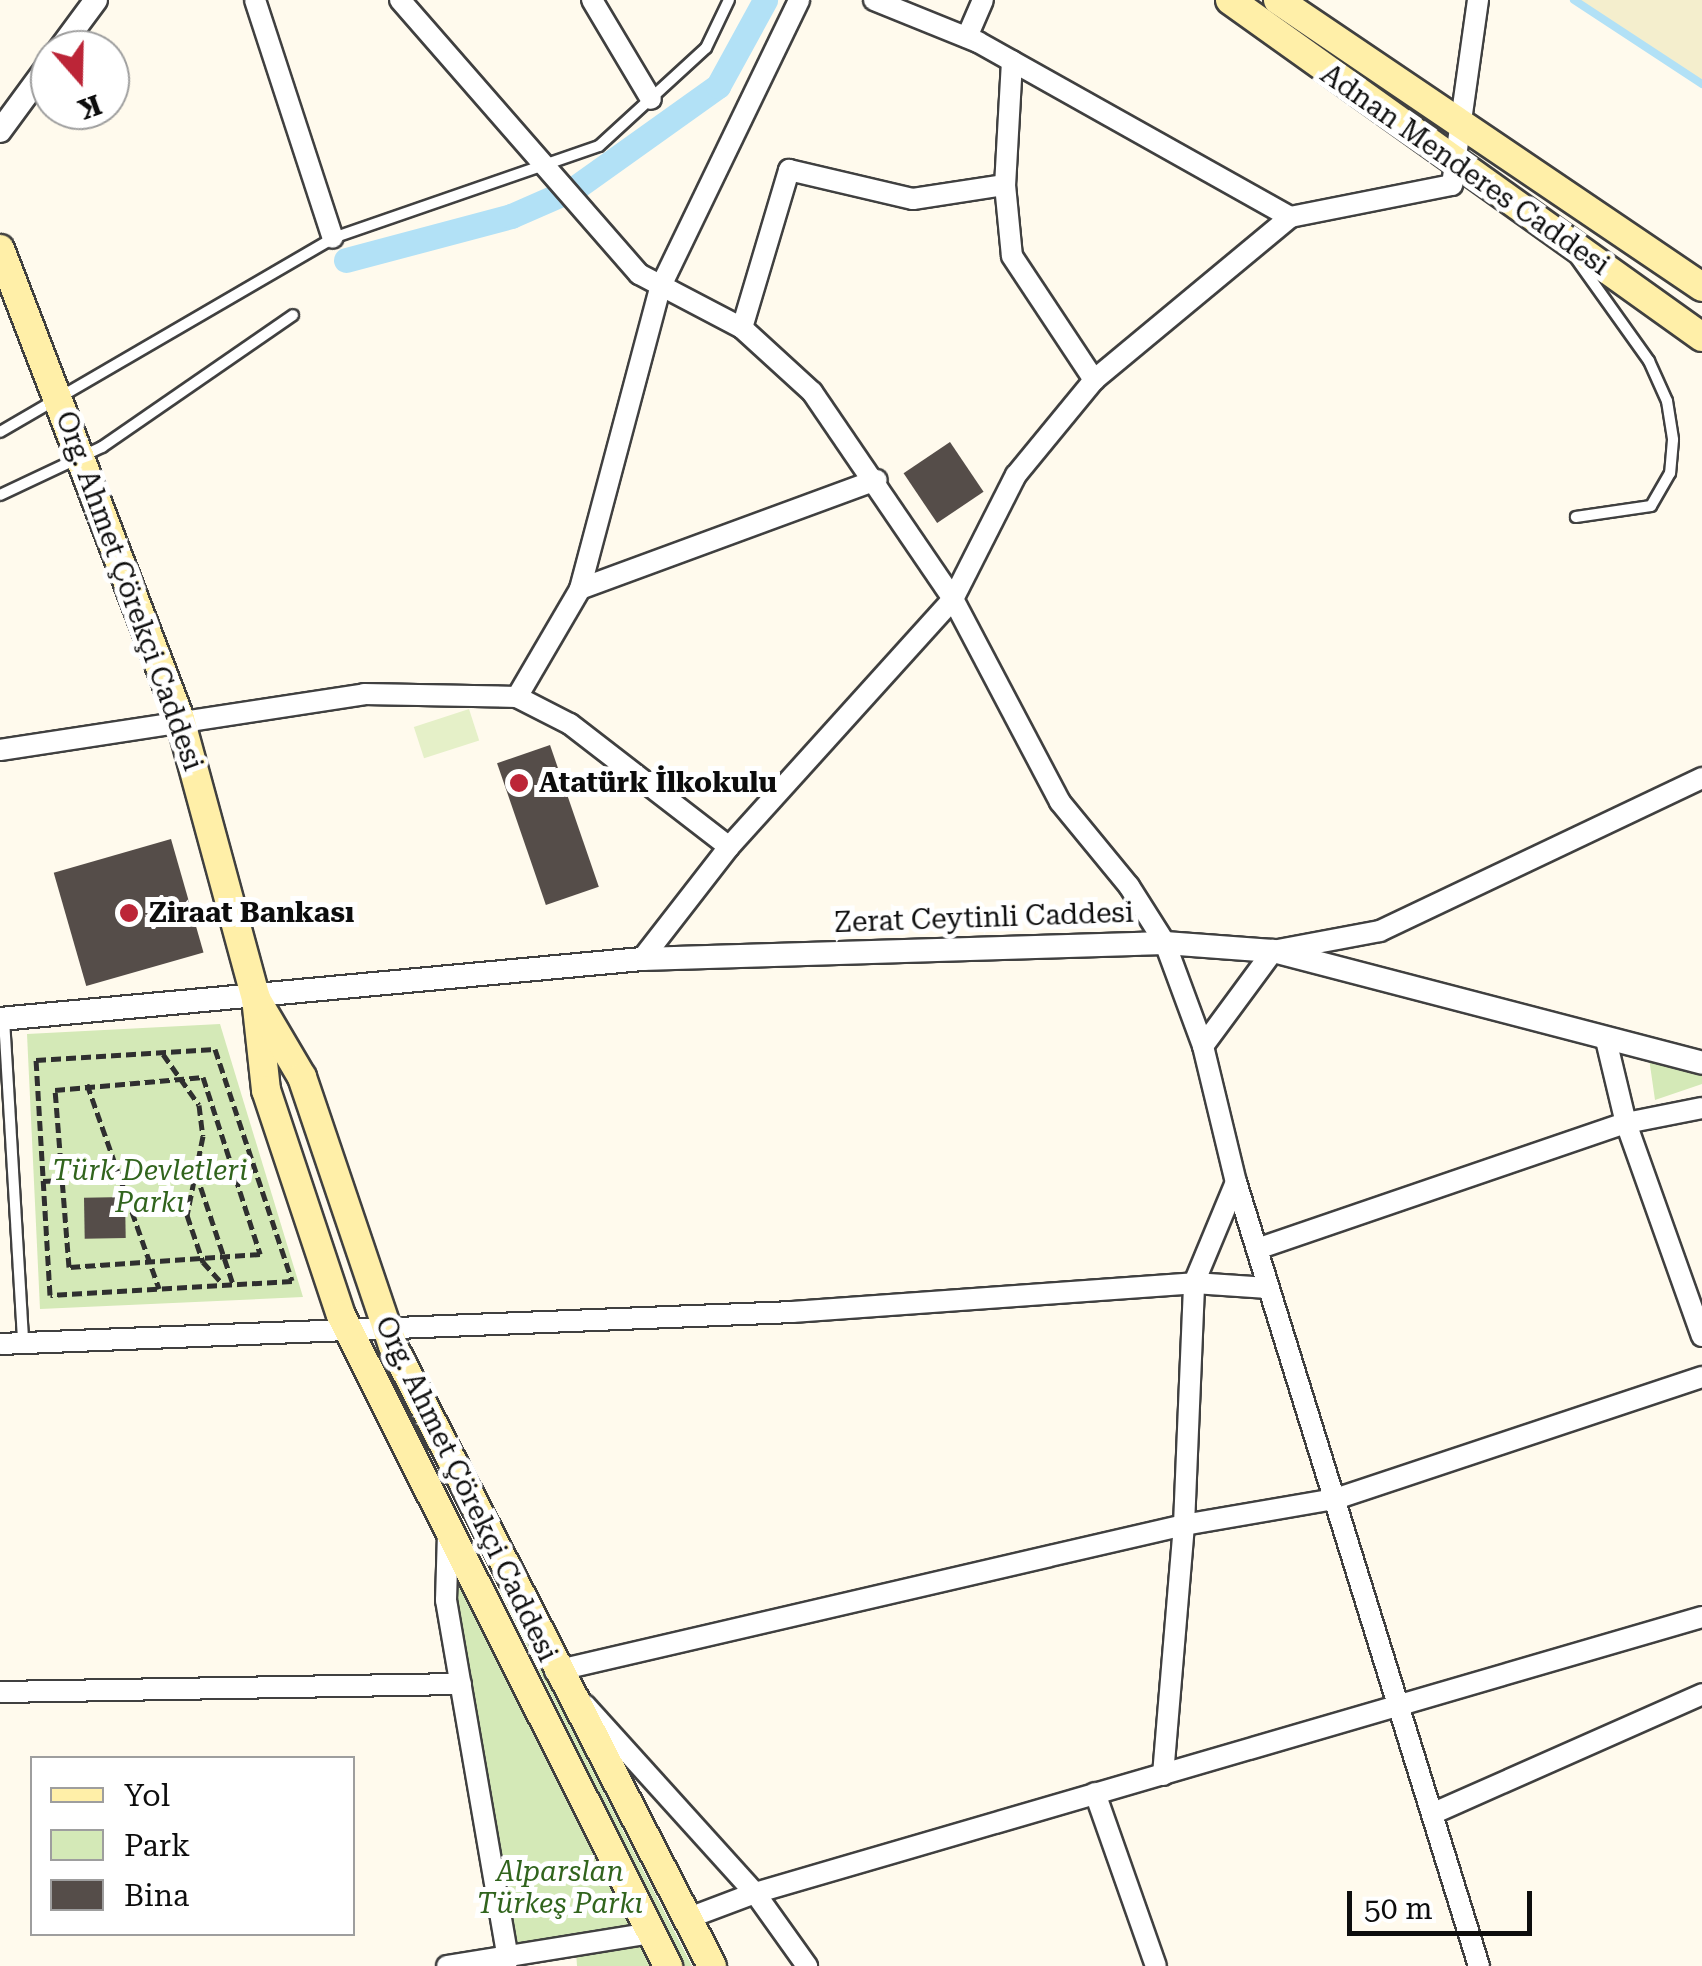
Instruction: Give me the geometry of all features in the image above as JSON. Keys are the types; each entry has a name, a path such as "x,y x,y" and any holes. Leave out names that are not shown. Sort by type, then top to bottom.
{"main road":[{"name":"Adnan Menderes Caddesi","path":"1230,0 1456,166 1702,337"},
{"name":"Adnan Menderes Caddesi","path":"1278,0 1462,130 1702,287"},
{"name":"Org. Ahmet Çörekçi Caddesi","path":"0,249 84,457 180,719 256,998 260,1066 291,1169 348,1331 668,1966"},
{"name":"Org. Ahmet Çörekçi Caddesi","path":"256,998 302,1077 385,1329 554,1671 712,1966"}],"street":[{"path":"255,0 333,238"},
{"path":"400,0 556,172 631,265 660,288 742,328 787,364 877,480 954,600 1060,802 1129,886 1165,943 1203,1046 1236,1182 1404,1706 1479,1966"},
{"path":"592,0 651,99"},
{"path":"518,697 580,589 660,288 799,0"},
{"path":"874,0 966,37 1290,216"},
{"path":"966,37 982,0"},
{"path":"642,959 729,847 954,600 1016,475 1094,380 1290,216 1441,191 1453,183 1478,0"},
{"path":"73,30 92,2"},
{"path":"1012,61 1005,184 1012,256 1094,380"},
{"path":"0,131 30,90"},
{"path":"742,328 789,170 913,199 1005,184"},
{"path":"580,589 877,480"},
{"path":"0,750 180,719 380,693 518,697 570,724 729,847"},
{"path":"1203,1046 1273,952 1380,931 1702,778"},
{"name":"Zerat Ceytinli Caddesi","path":"2,1018 256,998 642,959 1165,943 1273,952 1702,1063"},
{"path":"1606,1040 1626,1123 1702,1336"},
{"path":"1257,1249 1626,1123 1702,1108"},
{"path":"1162,1774 1184,1525 1194,1284 1236,1182"},
{"path":"0,1344 792,1312 1194,1284 1268,1288"},
{"path":"807,1966 756,1893 554,1671 1184,1525 1335,1499 1702,1377"},
{"path":"478,1518 448,1533 445,1590 508,1960"},
{"path":"686,1919 756,1893 1702,1617"},
{"path":"0,1692 460,1684"},
{"path":"1434,1812 1702,1694"},
{"path":"1095,1793 1156,1966"},
{"path":"447,1966 576,1958 652,1933"}],"lane":[{"path":"0,432 62,401 333,238 556,172 599,146 706,48 730,0"},
{"path":"1572,247 1659,380 1672,440 1670,473 1651,506 1576,517"},
{"path":"0,494 84,457 293,315"},
{"path":"2,1018 23,1343"}],"path":[{"path":"214,1050 255,1170 292,1281 50,1295 36,1060 214,1050"},
{"path":"162,1053 184,1076 202,1121 187,1214 203,1262 225,1285"},
{"path":"184,1076 205,1081 261,1251 253,1258 203,1262 68,1266 54,1092 87,1083 184,1076"},
{"path":"87,1083 159,1288"},
{"path":"43,1181 291,1169"},
{"path":"196,1173 234,1284"}],"shaded area":[{"path":"1578,0 1702,0 1702,84 1578,2"}],"green space":[{"path":"469,709 479,740 424,758 414,727"},
{"name":"Türk Devletleri Parkı","path":"220,1024 303,1297 40,1309 27,1034"},
{"path":"1649,1058 1702,1070 1702,1084 1655,1100"},
{"path":"468,1526 692,1966 684,1966"},
{"name":"Alparslan Türkeş Parkı","path":"448,1533 668,1966 577,1966 576,1951 508,1960 446,1600"}],"building":[{"path":"950,442 984,492 937,523 904,473"},
{"path":"550,745 599,887 546,905 497,763"},
{"name":"Ziraat Bankası","path":"171,839 204,952 86,986 54,873"},
{"path":"125,1197 126,1238 85,1239 84,1198"}],"waterway":[{"path":"346,260 511,216 575,188 718,86 765,0"},
{"path":"1574,0 1702,84"}],"place":[{"name":"Atatürk İlkokulu","path":"519,783"},
{"name":"Ziraat Bankası","path":"129,913"}]}
